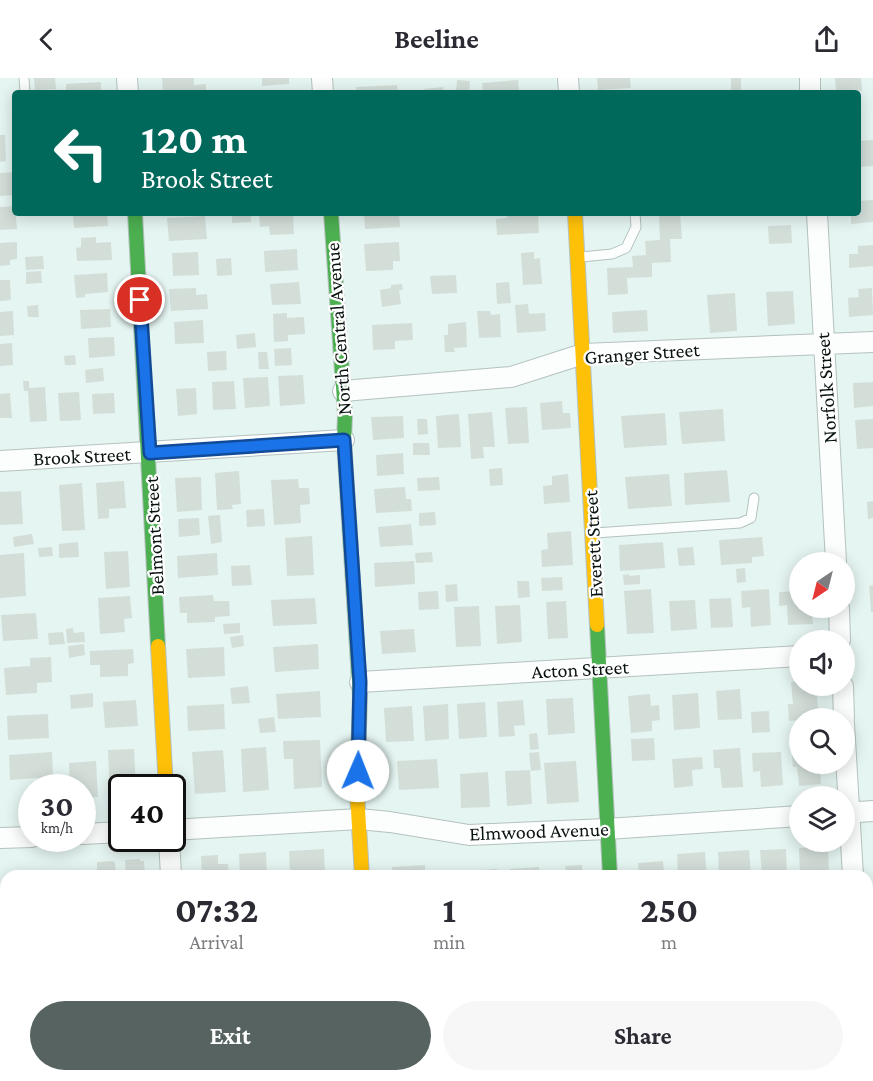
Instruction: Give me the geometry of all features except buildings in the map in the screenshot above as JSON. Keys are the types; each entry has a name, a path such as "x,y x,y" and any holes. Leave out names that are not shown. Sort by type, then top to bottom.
{"street":[{"name":"Belmont Street","path":"135,216 150,453 165,774"},
{"name":"North Central Avenue","path":"331,216 360,682 357,793 362,870"},
{"name":"Everett Street","path":"575,216 610,870"},
{"name":"Norfolk Street","path":"817,216 835,552"},
{"name":"Granger Street","path":"343,390 511,377 584,354 873,342"},
{"name":"Brook Street","path":"0,461 344,440"},
{"name":"Acton Street","path":"360,682 789,657"},
{"path":"855,812 873,811"},
{"name":"Elmwood Avenue","path":"186,829 359,819 469,835 607,829 789,817"},
{"path":"0,838 18,837"},
{"path":"170,852 171,870"},
{"path":"851,852 852,870"}],"lane":[{"path":"578,257 612,254 626,248 636,227 634,216"},
{"path":"593,534 740,523 751,518 754,498"}],"traffic: fast":[{"path":"135,216 158,646"},
{"path":"331,216 345,415 344,440 360,696"},
{"path":"597,625 610,870"}],"traffic: slow":[{"path":"575,216 597,625"},
{"path":"158,646 165,774"},
{"path":"360,696 357,793 362,870"}],"route":[{"path":"140,300 150,453 344,440 360,682 358,771"}]}
